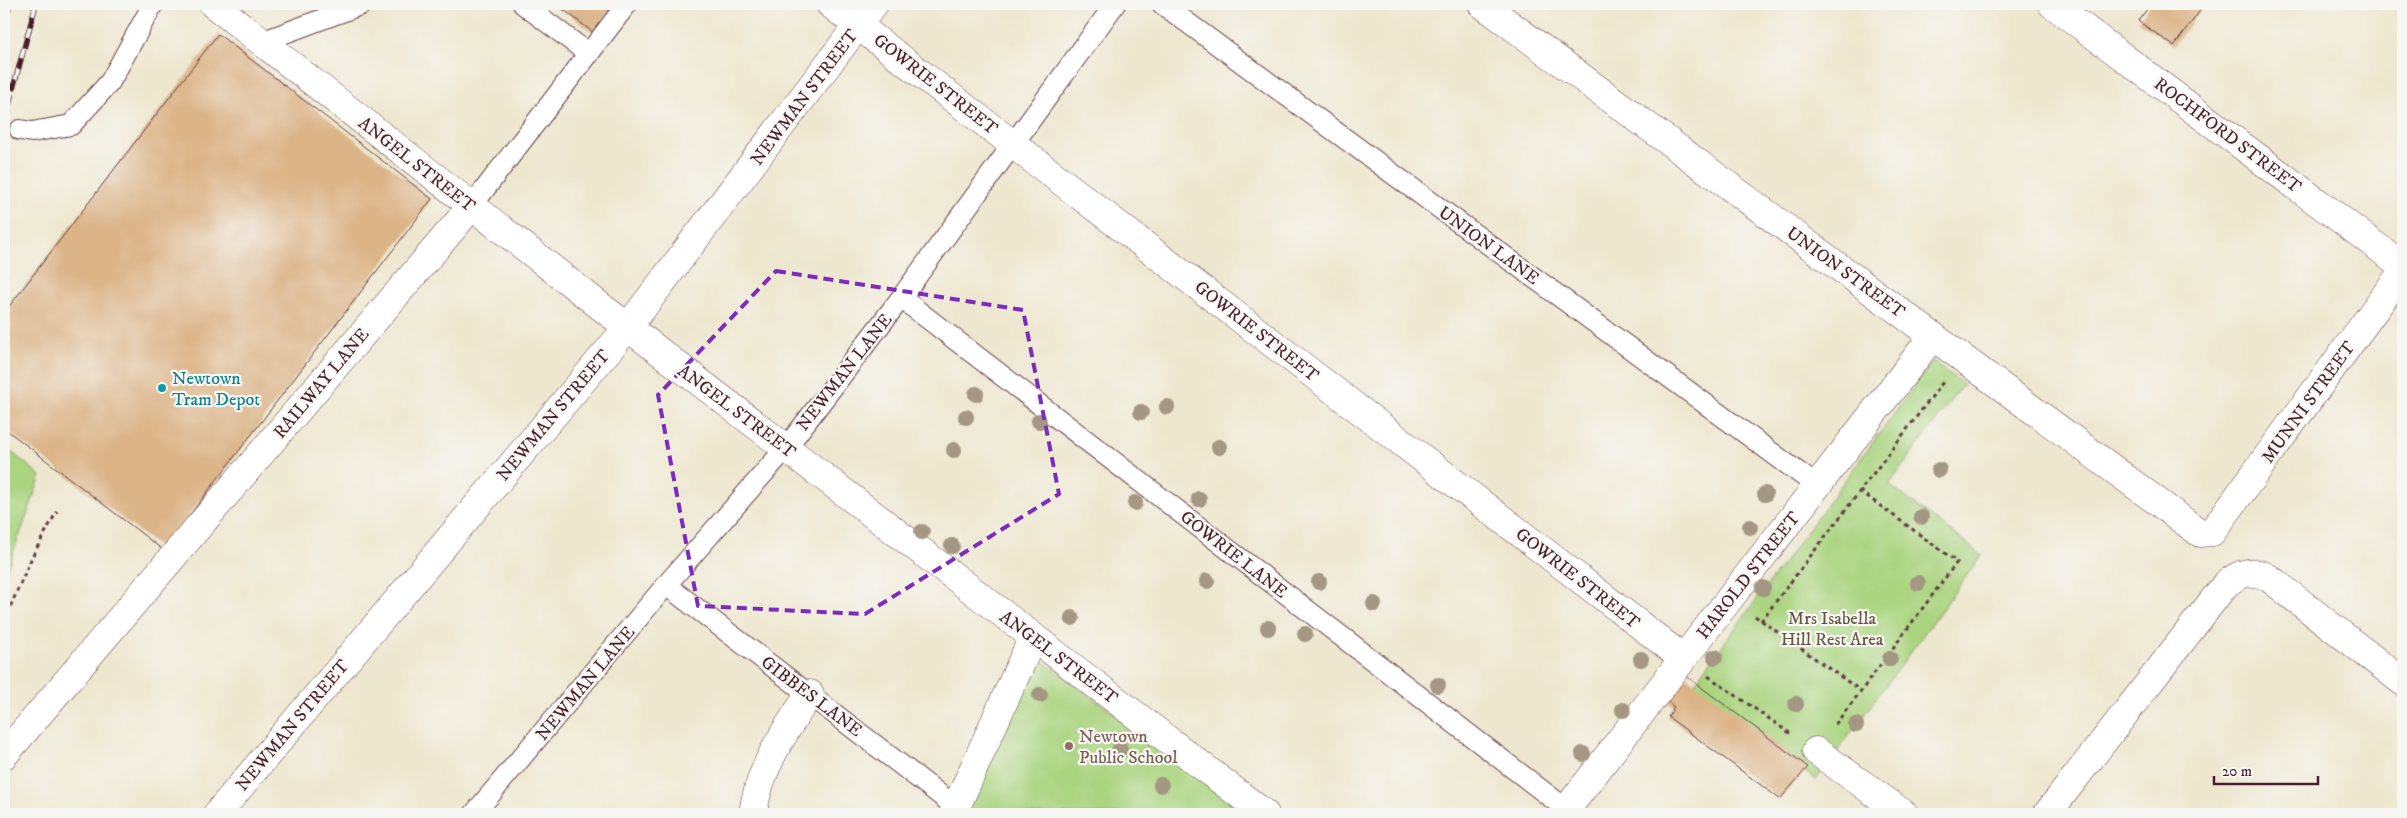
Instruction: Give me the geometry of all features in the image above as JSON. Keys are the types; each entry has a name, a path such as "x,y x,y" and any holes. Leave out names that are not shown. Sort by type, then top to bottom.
{"street":[{"name":"ANGEL STREET","path":"213,4 471,207 1265,814"},
{"name":"GOWRIE STREET","path":"830,4 866,14 1012,143 1683,658"},
{"name":"UNION STREET","path":"1482,4 2200,533 2212,532"},
{"name":"ROCHFORD STREET","path":"2052,4 2403,266"},
{"name":"NEWMAN STREET","path":"217,814 628,327 866,14"},
{"name":"RAILWAY LANE","path":"4,755 471,207"},
{"name":"MUNNI STREET","path":"2212,532 2403,271"},
{"name":"HAROLD STREET","path":"1564,812 1933,336"},
{"path":"2047,814 2225,584 2244,572 2258,572 2269,578 2403,682"},
{"path":"955,810 1028,648 1031,635"},
{"path":"753,814 755,803 777,743 810,694"},
{"path":"1816,751 1904,814"}],"lane":[{"path":"20,130 32,132 71,126 110,82 153,4"},
{"path":"261,42 364,4"},
{"path":"523,4 589,54"},
{"name":"RAILWAY LANE","path":"471,207 627,4"},
{"name":"NEWMAN LANE","path":"474,814 666,585 786,448 901,298 1115,4"},
{"name":"UNION LANE","path":"1162,4 1816,486"},
{"name":"GOWRIE LANE","path":"901,298 1564,812"},
{"name":"GIBBES LANE","path":"666,585 810,694 955,810"}],"path":[{"path":"1760,621 1962,358"},
{"path":"1683,658 1816,751 1957,562 1860,491"},
{"path":"4,621 32,557 57,511"},
{"path":"1729,599 1861,691"}],"highlighted area":[{"path":"776,271 1023,310 1059,494 865,614 698,606 658,395"}],"green space":[{"name":"Mrs Isabella Hill Rest Area","path":"1933,361 1963,384 1889,485 1982,555 1816,780 1691,688"},
{"path":"4,446 41,476 4,578"},
{"name":"Newtown Public School","path":"1037,657 1252,814 965,814"}],"building":[{"path":"556,4 616,4 594,33"},
{"path":"2151,4 2205,4 2174,46 2138,21"},
{"name":"Newtown Tram Depot","path":"218,34 432,199 163,550 4,428 4,313"},
{"path":"1686,676 1808,767 1780,799 1668,717 1674,707 1666,700"}],"railway":[{"path":"4,23 10,4"},
{"path":"4,122 36,4"}],"place":[{"name":"Newtown Tram Depot","path":"162,388"},
{"name":"Newtown Public School","path":"1069,746"}]}
